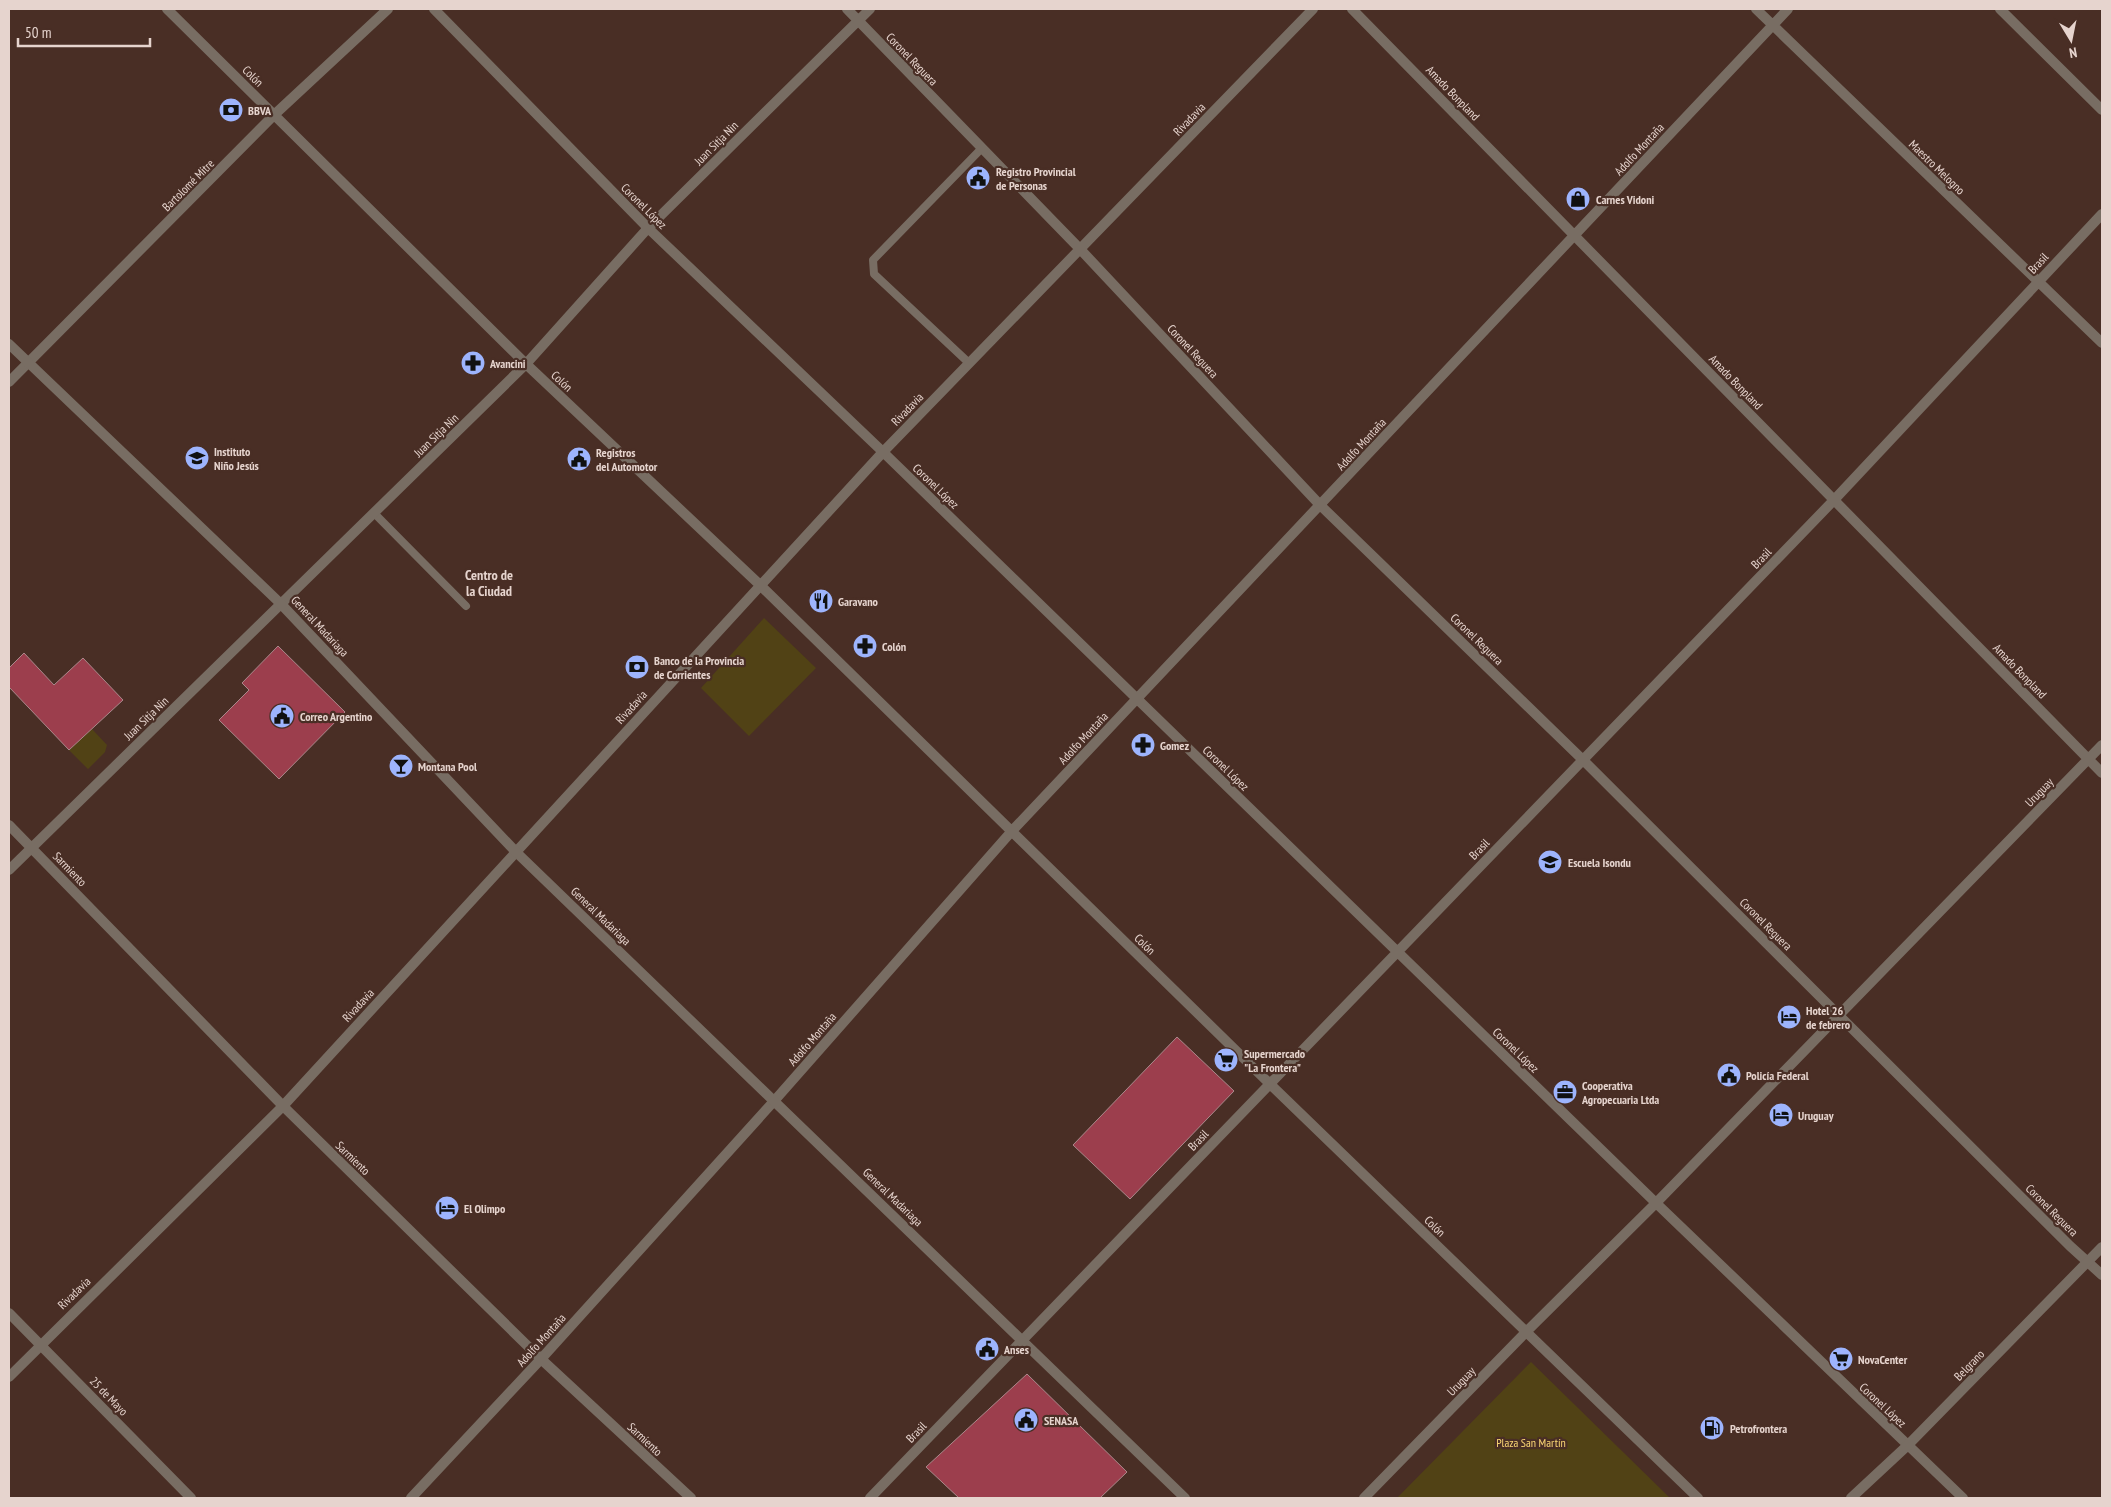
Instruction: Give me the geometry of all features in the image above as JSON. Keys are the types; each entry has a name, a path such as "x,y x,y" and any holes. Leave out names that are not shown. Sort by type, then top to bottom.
{"street":[{"name":"Colón","path":"167,9 526,364 760,585 1011,832 1698,1498"},
{"name":"Bartolomé Mitre","path":"9,382 274,115 388,9"},
{"name":"Coronel López","path":"434,9 648,228 883,452 1656,1204 1963,1498"},
{"name":"Coronel Reguera","path":"847,9 1080,249 1320,505 1583,760 2070,1246 2102,1275"},
{"name":"Juan Sitja Nin","path":"9,870 30,847 282,604 526,364 648,228 870,9"},
{"name":"Rivadavia","path":"9,1377 283,1106 883,452 1313,9"},
{"name":"Amado Bonpland","path":"1352,9 2102,773"},
{"name":"Maestro Melogno","path":"1756,9 2102,343"},
{"name":"Adolfo Montaña","path":"411,1498 541,1359 775,1100 1011,832 1788,9"},
{"path":"2000,9 2102,110"},
{"name":"Brasil","path":"870,1498 1834,500 2102,214"},
{"name":"General Madariaga","path":"9,344 282,604 516,852 775,1100 1185,1498"},
{"name":"Uruguay","path":"1364,1498 1656,1204 2102,746"},
{"name":"Sarmiento","path":"9,825 283,1106 541,1359 691,1498"},
{"name":"Belgrano","path":"1851,1498 1908,1445 2102,1247"},
{"name":"25 de Mayo","path":"9,1313 191,1498"}],"lane":[{"path":"969,363 874,274 873,260 982,148"},
{"path":"374,513 466,606"}],"green space":[{"path":"764,618 816,668 749,736 701,688"},
{"path":"92,729 107,745 105,752 88,769 69,750"},
{"name":"Plaza San Martín","path":"1531,1362 1670,1498 1397,1498"}],"building":[{"name":"Correo Argentino","path":"278,646 345,712 279,779 219,720 249,690 242,683"},
{"path":"24,653 54,685 83,658 123,700 69,750 9,687 9,668"},
{"path":"1177,1037 1234,1091 1130,1199 1073,1145"},
{"name":"SENASA","path":"1027,1374 1127,1472 1100,1498 959,1498 926,1467"}],"place":[{"name":"BBVA","path":"231,110"},
{"name":"Registro Provincial de Personas","path":"978,178"},
{"name":"Carnes Vidoni","path":"1578,199"},
{"name":"Avancini","path":"473,363"},
{"name":"Instituto Niño Jesús","path":"197,458"},
{"name":"Registros del Automotor","path":"579,459"},
{"name":"Garavano","path":"821,601"},
{"name":"Colón","path":"865,646"},
{"name":"Banco de la Provincia de Corrientes","path":"637,667"},
{"name":"Correo Argentino","path":"282,716"},
{"name":"Gomez","path":"1143,745"},
{"name":"Montana Pool","path":"401,766"},
{"name":"Escuela Isondu","path":"1550,862"},
{"name":"Hotel 26 de febrero","path":"1789,1017"},
{"name":"Supermercado \"La Frontera\"","path":"1226,1060"},
{"name":"Policía Federal","path":"1729,1075"},
{"name":"Cooperativa Agropecuaria Ltda","path":"1565,1092"},
{"name":"Uruguay","path":"1781,1115"},
{"name":"El Olimpo","path":"447,1208"},
{"name":"Anses","path":"987,1349"},
{"name":"NovaCenter","path":"1841,1359"},
{"name":"SENASA","path":"1026,1420"},
{"name":"Petrofrontera","path":"1712,1428"}],"district":[{"name":"Centro de la Ciudad","path":"489,584"}]}
